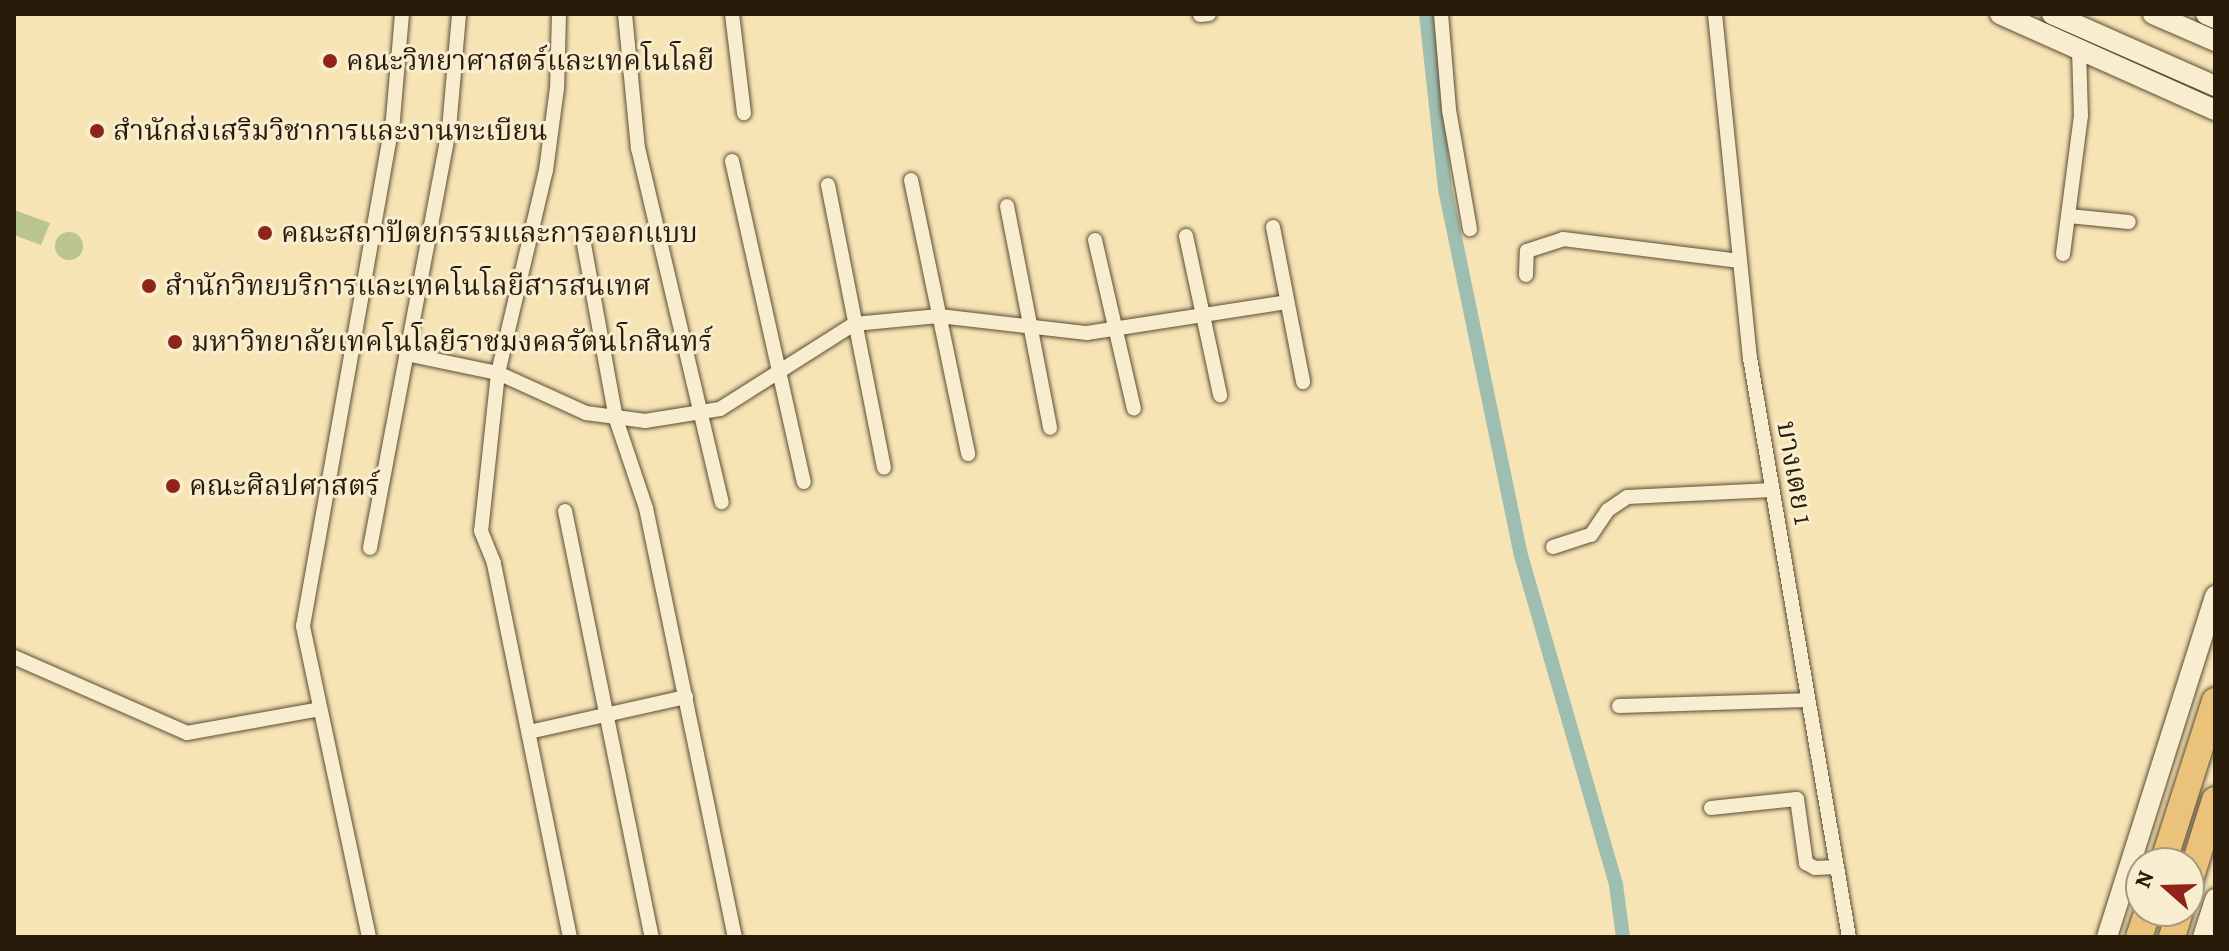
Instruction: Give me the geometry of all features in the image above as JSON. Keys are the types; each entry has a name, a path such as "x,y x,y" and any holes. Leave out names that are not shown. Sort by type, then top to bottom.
{"highway":[{"path":"2168,847 2215,701"},
{"path":"2200,847 2215,800"}],"main road":[{"path":"2000,14 2215,110"},
{"path":"2052,14 2215,86"},
{"path":"2153,14 2215,41"},
{"path":"2206,14 2215,18"},
{"path":"2188,97 2215,98"},
{"path":"2107,937 2215,596"},
{"path":"2203,937 2215,899"}],"street":[{"path":"369,937 303,626 304,605 393,119 402,14"},
{"path":"370,548 449,129 459,14"},
{"path":"559,14 557,88 546,170 498,373 481,531 494,564 570,937"},
{"path":"625,14 638,148 722,502"},
{"path":"732,14 744,113"},
{"path":"1200,15 1209,14"},
{"path":"1441,14 1449,110 1470,229"},
{"name":"บางเตย 1","path":"1715,14 1740,261 1772,490 1849,937"},
{"path":"2063,254 2081,116 2079,49"},
{"path":"732,161 804,482"},
{"path":"911,180 968,454"},
{"path":"828,185 884,468"},
{"path":"1007,206 1050,428"},
{"path":"2069,216 2129,222"},
{"path":"1273,227 1303,382"},
{"path":"1186,236 1220,395"},
{"path":"583,239 616,419 646,508 735,937"},
{"path":"1526,275 1527,251 1563,239 1740,261"},
{"path":"1095,240 1118,328 1134,409"},
{"path":"406,354 498,373 560,405 616,419 702,416 745,397 780,370 854,324 939,316 1031,329 1087,333 1287,302"},
{"path":"1553,547 1591,535 1608,510 1627,497 1772,490"},
{"path":"565,511 652,937"},
{"path":"14,657 187,733 320,709"},
{"path":"529,732 686,697"},
{"path":"1619,706 1807,700"},
{"path":"1711,808 1797,799 1806,863 1815,868 1836,867"}],"green space":[{"path":"14,210 50,223 41,245 14,235"},
{"path":"69,232 79,236 83,246 79,256 69,260 59,256 55,246 59,236"}],"waterway":[{"path":"1426,14 1445,189 1520,552 1616,885 1623,937"}],"place":[{"name":"คณะวิทยาศาสตร์และเทคโนโลยี","path":"330,61"},
{"name":"สำนักส่งเสริมวิชาการและงานทะเบียน","path":"97,131"},
{"name":"คณะสถาปัตยกรรมและการออกแบบ","path":"265,233"},
{"name":"สำนักวิทยบริการและเทคโนโลยีสารสนเทศ","path":"149,286"},
{"name":"มหาวิทยาลัยเทคโนโลยีราชมงคลรัตนโกสินทร์","path":"175,342"},
{"name":"คณะศิลปศาสตร์","path":"173,486"}]}
